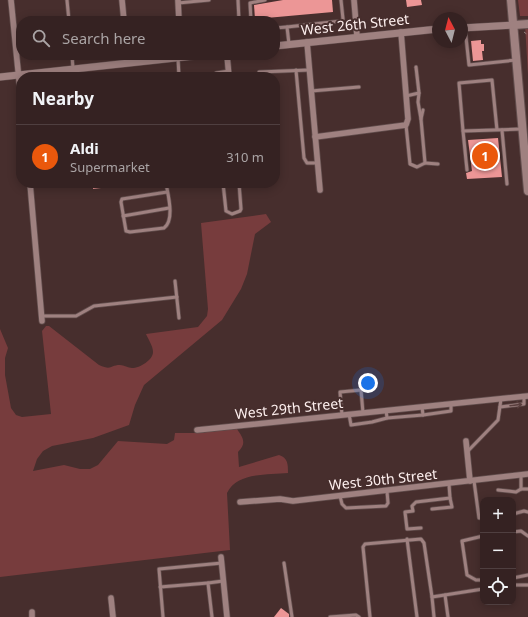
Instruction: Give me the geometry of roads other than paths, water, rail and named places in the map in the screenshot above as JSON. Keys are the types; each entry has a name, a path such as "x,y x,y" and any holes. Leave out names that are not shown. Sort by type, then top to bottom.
{"main road":[{"path":"511,0 528,191"},
{"path":"514,25 528,24"}],"street":[{"path":"11,0 16,54"},
{"path":"122,0 124,16"},
{"path":"354,0 357,36"},
{"path":"178,2 179,16"},
{"path":"468,28 514,25"},
{"name":"West 26th Street","path":"280,45 432,29"},
{"path":"315,137 406,125 408,119 401,32"},
{"path":"307,42 320,190"},
{"path":"17,60 18,72"},
{"path":"46,72 154,60"},
{"path":"228,60 229,72"},
{"path":"0,77 16,75"},
{"path":"30,188 41,319"},
{"name":"West 29th Street","path":"197,430 526,396"},
{"path":"466,441 472,481"},
{"name":"West 30th Street","path":"240,502 280,499 293,501 528,474"},
{"path":"222,560 227,617"},
{"path":"111,598 113,617"}],"lane":[{"path":"67,0 69,16"},
{"path":"178,2 209,0"},
{"path":"238,0 239,16"},
{"path":"250,16 249,4 256,1 265,0"},
{"path":"280,28 341,21 343,19 341,0"},
{"path":"287,27 289,44"},
{"path":"467,48 469,65 517,60"},
{"path":"72,60 73,69"},
{"path":"180,72 181,60"},
{"path":"416,67 419,93 418,102 425,163"},
{"path":"296,70 304,158 307,163 317,163"},
{"path":"260,72 309,70"},
{"path":"467,170 459,83 492,80 497,130"},
{"path":"311,91 359,87"},
{"path":"406,96 419,93"},
{"path":"419,98 422,103"},
{"path":"421,119 423,110"},
{"path":"406,125 410,164 417,167 425,163 428,165 438,164"},
{"path":"464,131 523,129"},
{"path":"502,130 507,184"},
{"path":"167,188 169,208 170,219 168,225 164,228 130,232 126,231 121,202 124,198 167,192"},
{"path":"224,188 226,211 232,214 240,211 241,209 239,188"},
{"path":"123,216 169,208"},
{"path":"176,281 179,318"},
{"path":"41,319 76,316 94,306 177,297"},
{"path":"342,415 340,392 361,390 364,413"},
{"path":"500,407 524,404 526,396"},
{"path":"467,452 498,420 502,399"},
{"path":"349,414 351,425 387,418 451,411 451,404"},
{"path":"422,407 423,414"},
{"path":"386,410 387,418"},
{"path":"521,475 521,490"},
{"path":"472,481 480,518"},
{"path":"432,509 452,507 449,484"},
{"path":"498,490 516,492 528,489"},
{"path":"340,496 342,504 346,508 378,507 386,506 388,503 387,491"},
{"path":"421,528 407,529 405,512 413,511 412,506 416,502 450,498"},
{"path":"516,513 524,511 528,512"},
{"path":"516,532 521,531 528,536"},
{"path":"480,537 462,541 467,575 476,580 480,580"},
{"path":"407,539 417,617"},
{"path":"370,617 363,547 365,544 407,539 421,539 424,543 434,617"},
{"path":"163,617 159,569 222,560"},
{"path":"284,563 292,617"},
{"path":"516,577 528,575"},
{"path":"160,587 224,581"},
{"path":"208,583 212,617"},
{"path":"516,585 528,585"},
{"path":"432,597 480,589"},
{"path":"445,595 448,617"},
{"path":"330,617 356,615 359,617"}],"place":[{"name":"Aldi","path":"485,156"}]}
